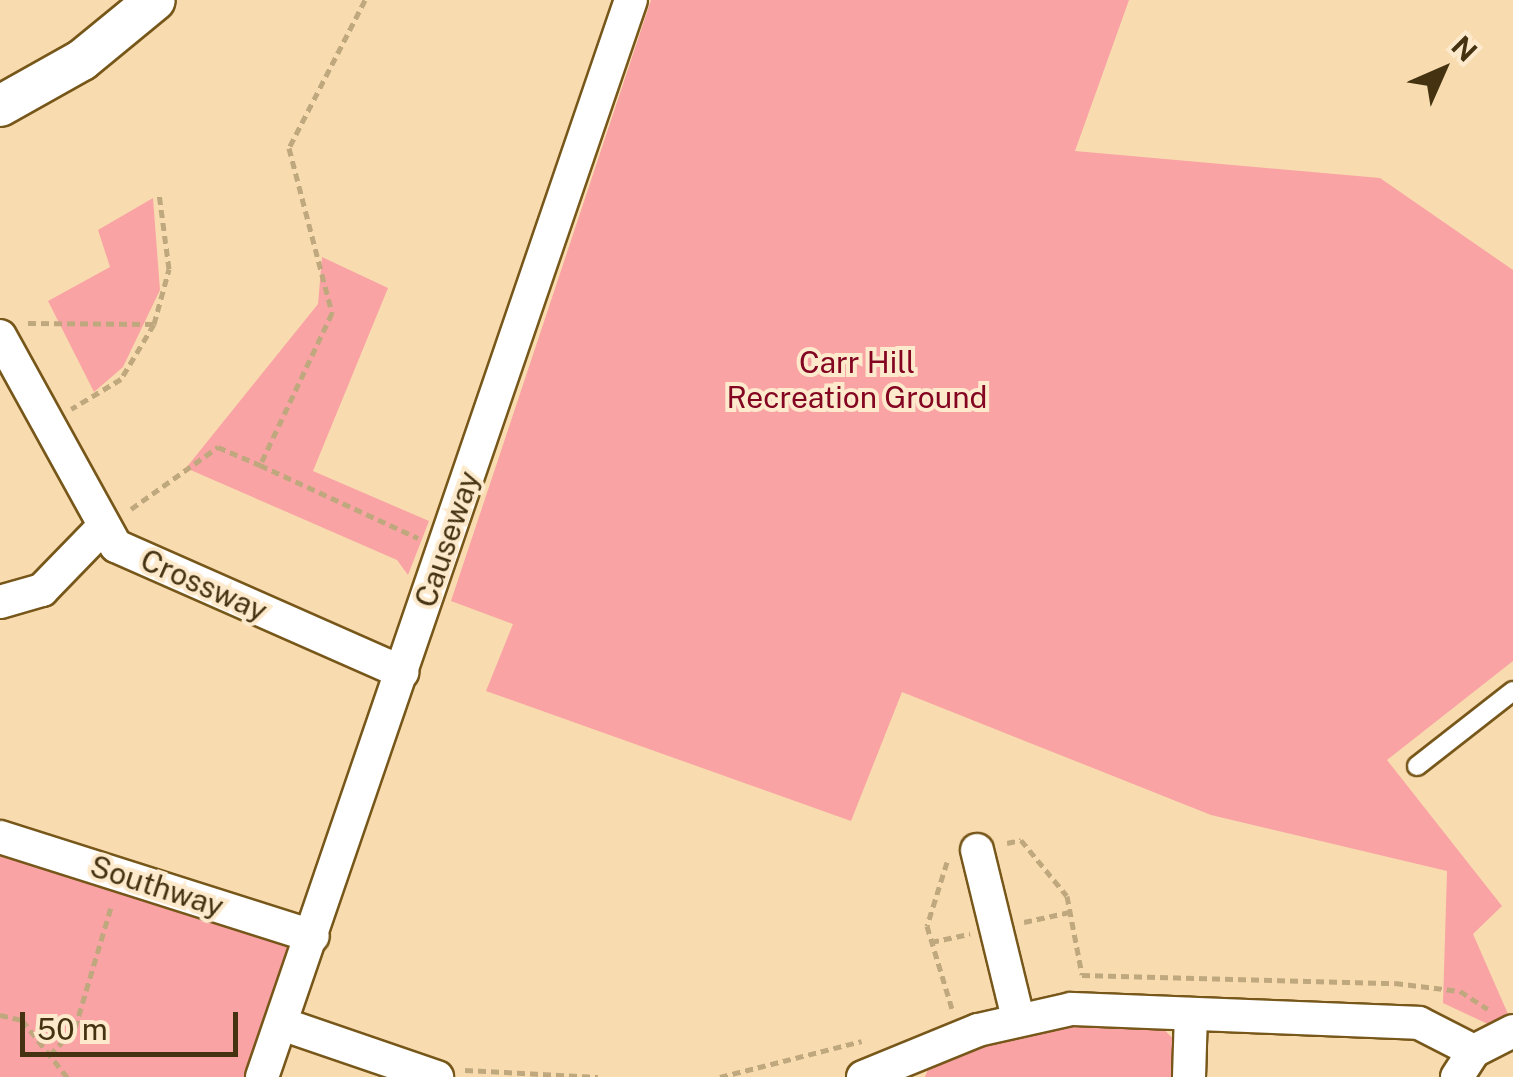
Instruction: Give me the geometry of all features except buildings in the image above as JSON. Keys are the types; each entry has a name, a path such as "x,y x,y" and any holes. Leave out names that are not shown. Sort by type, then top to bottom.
{"street":[{"path":"0,106 82,60 156,0"},
{"name":"Causeway","path":"262,1077 631,0"},
{"name":"Crossway","path":"9,330 45,424 116,546 402,672"},
{"path":"0,602 42,590 103,527"},
{"name":"Southway","path":"0,837 313,936"},
{"path":"978,850 1018,1018"},
{"path":"874,1076 1018,1018 1071,1008 1419,1022 1466,1064 1506,1024"},
{"path":"1189,1077 1192,1014"},
{"path":"282,1024 430,1074"}],"lane":[{"path":"1417,766 1513,691"}],"path":[{"path":"260,465 332,312 289,148 365,0"},
{"path":"45,424 121,379 154,324 170,269 159,194"},
{"path":"9,330 73,317 154,324"},
{"path":"103,527 218,448 444,550"},
{"path":"937,1016 952,1010 926,926 949,856 1021,840 1067,896 1082,975 1395,983 1460,992 1506,1024"},
{"path":"50,1055 75,1028 114,898 95,892"},
{"path":"0,1015 22,1020 67,1077"},
{"path":"720,1077 869,1039"},
{"path":"430,1074 522,1067 598,1077"}],"green space":[{"name":"Carr Hill Recreation Ground","path":"651,0 1129,0 1075,151 1380,178 1513,270 1513,661 1387,760 1502,906 1473,934 1508,1014 1492,1026 1443,1003 1447,871 1211,815 902,692 851,821 486,691 513,624 451,601"},
{"path":"153,198 160,290 123,367 94,392 48,301 110,267 98,230"},
{"path":"322,257 388,288 313,471 429,521 408,575 397,560 186,468 318,304"},
{"path":"0,841 313,936 254,1077 0,1077"},
{"path":"1095,1023 1159,1025 1178,1043 1176,1077 925,1077 930,1064 1017,1031"}]}
